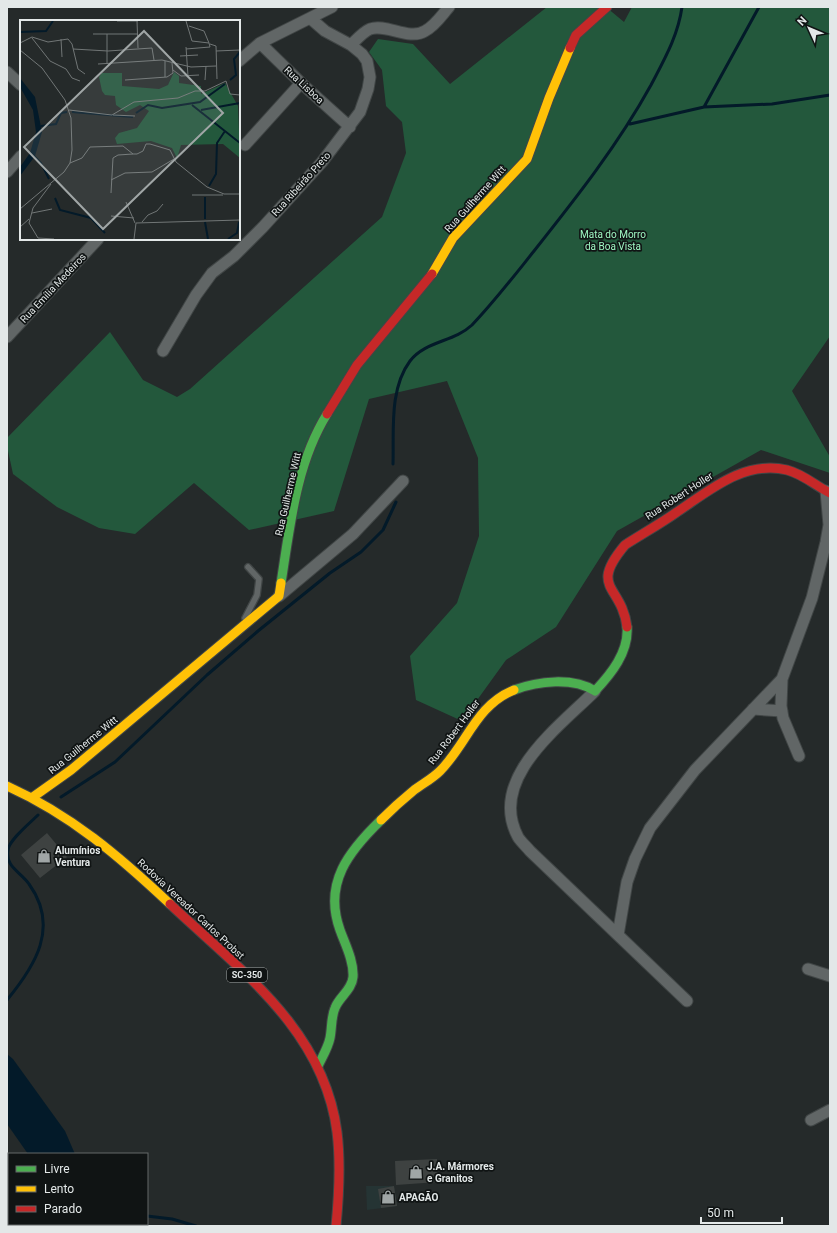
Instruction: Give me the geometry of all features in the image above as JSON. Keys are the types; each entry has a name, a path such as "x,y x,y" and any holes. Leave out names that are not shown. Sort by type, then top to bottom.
{"street":[{"path":"240,60 260,43 332,7"},
{"path":"351,45 363,33 372,28 412,34 425,31 434,25 449,7"},
{"name":"Rua Guilherme Witt","path":"33,798 77,766 279,596 292,515 305,460 323,420 357,365 432,274 453,238 527,159 549,98 576,35 607,7"},
{"name":"Rua Ribeirão Preto","path":"163,351 196,295 212,273 234,256 263,227 322,162 360,112 368,89 370,77 364,58 351,45 325,31 310,18"},
{"name":"Rua Lisboa","path":"260,43 300,83 350,127"},
{"path":"7,72 20,84"},
{"path":"245,145 300,83"},
{"path":"7,172 20,157"},
{"name":"Rua Emília Medeiros","path":"7,337 97,240"},
{"name":"Rua Robert Holler","path":"318,1066 330,1038 333,1013 350,986 353,976 351,965 334,913 335,892 338,876 351,854 407,796 439,772 450,759 475,720 486,707 498,698 514,689 532,683 579,682 585,684 595,692 614,670 622,654 627,633 627,622 624,612 611,590 608,581 608,569 614,556 625,545 716,484 747,472 771,468 787,470 802,476 828,492"},
{"path":"279,596 353,534 403,481"},
{"path":"799,756 782,710 782,679 812,598 826,542 829,526 828,492"},
{"path":"618,934 627,882 635,859 650,828 695,770 782,679"},
{"path":"595,692 534,751 521,768 512,792 511,818 518,837 530,851 687,1001"},
{"path":"753,709 782,710"},
{"name":"Rodovia Vereador Carlos Probst","path":"7,786 58,812 109,849 264,991 294,1026 318,1066 331,1098 336,1119 340,1145 340,1175 336,1226"},
{"path":"808,969 830,976"},
{"path":"811,1120 830,1110"}],"lane":[{"path":"239,630 257,595 259,579 248,567"}],"shaded area":[{"path":"366,1186 394,1186 397,1206 367,1210"}],"green space":[{"name":"Mata do Morro da Boa Vista","path":"547,7 606,7 624,22 632,7 830,7 830,336 792,391 830,457 830,473 761,450 617,531 556,627 506,660 462,721 416,700 410,656 457,603 479,536 478,458 447,381 369,399 334,511 249,530 194,483 135,534 99,528 57,507 13,474 7,446 7,438 110,332 143,380 177,397 190,389 382,217 406,153 402,122 386,106 382,70 369,52 378,39 413,44 450,84"}],"water":[{"path":"7,1054 13,1059 65,1131 75,1153 27,1153 7,1124"}],"building":[{"name":"Alumínios Ventura","path":"47,833 67,857 40,878 21,855"},
{"name":"J.A. Mármores e Granitos","path":"437,1159 438,1182 396,1185 395,1161"},
{"name":"APAGÃO","path":"394,1186 397,1206 381,1208 378,1189"}],"waterway":[{"path":"393,464 394,411 403,372 416,354 423,349 457,335 472,325 504,289 596,171 625,129 651,85 674,38 682,7"},
{"path":"704,107 759,7"},
{"path":"630,124 704,107 772,104 830,95"},
{"path":"61,797 115,762 207,675 258,631 330,573 361,552 383,530 396,502"},
{"path":"7,1000 27,974 40,945 43,931 43,915 38,900 26,880 11,865 8,856 9,846 12,841 38,815"},
{"path":"148,1216 172,1219 196,1226"}],"traffic: fast":[{"path":"281,583 291,518 301,474 316,433 327,414"},
{"path":"514,690 534,684 566,682 595,691 618,662 625,645 627,627"},
{"path":"318,1066 329,1042 335,1008 339,1000 348,990 353,977 351,959 340,930 336,913 335,897 337,883 349,856 381,820"}],"traffic: slow":[{"path":"432,274 453,238 527,159 549,98 570,48"},
{"path":"33,797 71,770 279,596 281,583"},
{"path":"381,820 416,788 434,777 458,749 473,726 490,705 514,690"},
{"path":"7,786 30,797 73,823 113,853 170,904"}],"traffic: jam":[{"path":"570,48 576,35 607,7"},
{"path":"327,414 357,365 432,274"},
{"path":"627,627 624,613 610,587 608,579 609,570 614,559 625,545 664,521 715,486 742,473 756,469 771,468 787,470 804,477 830,493"},
{"path":"170,904 224,953 275,1004 297,1032 315,1063 329,1096 337,1132 339,1179 336,1226"}],"place":[{"name":"Alumínios Ventura","path":"44,856"},
{"name":"J.A. Mármores e Granitos","path":"416,1172"},
{"name":"APAGÃO","path":"388,1197"}]}
